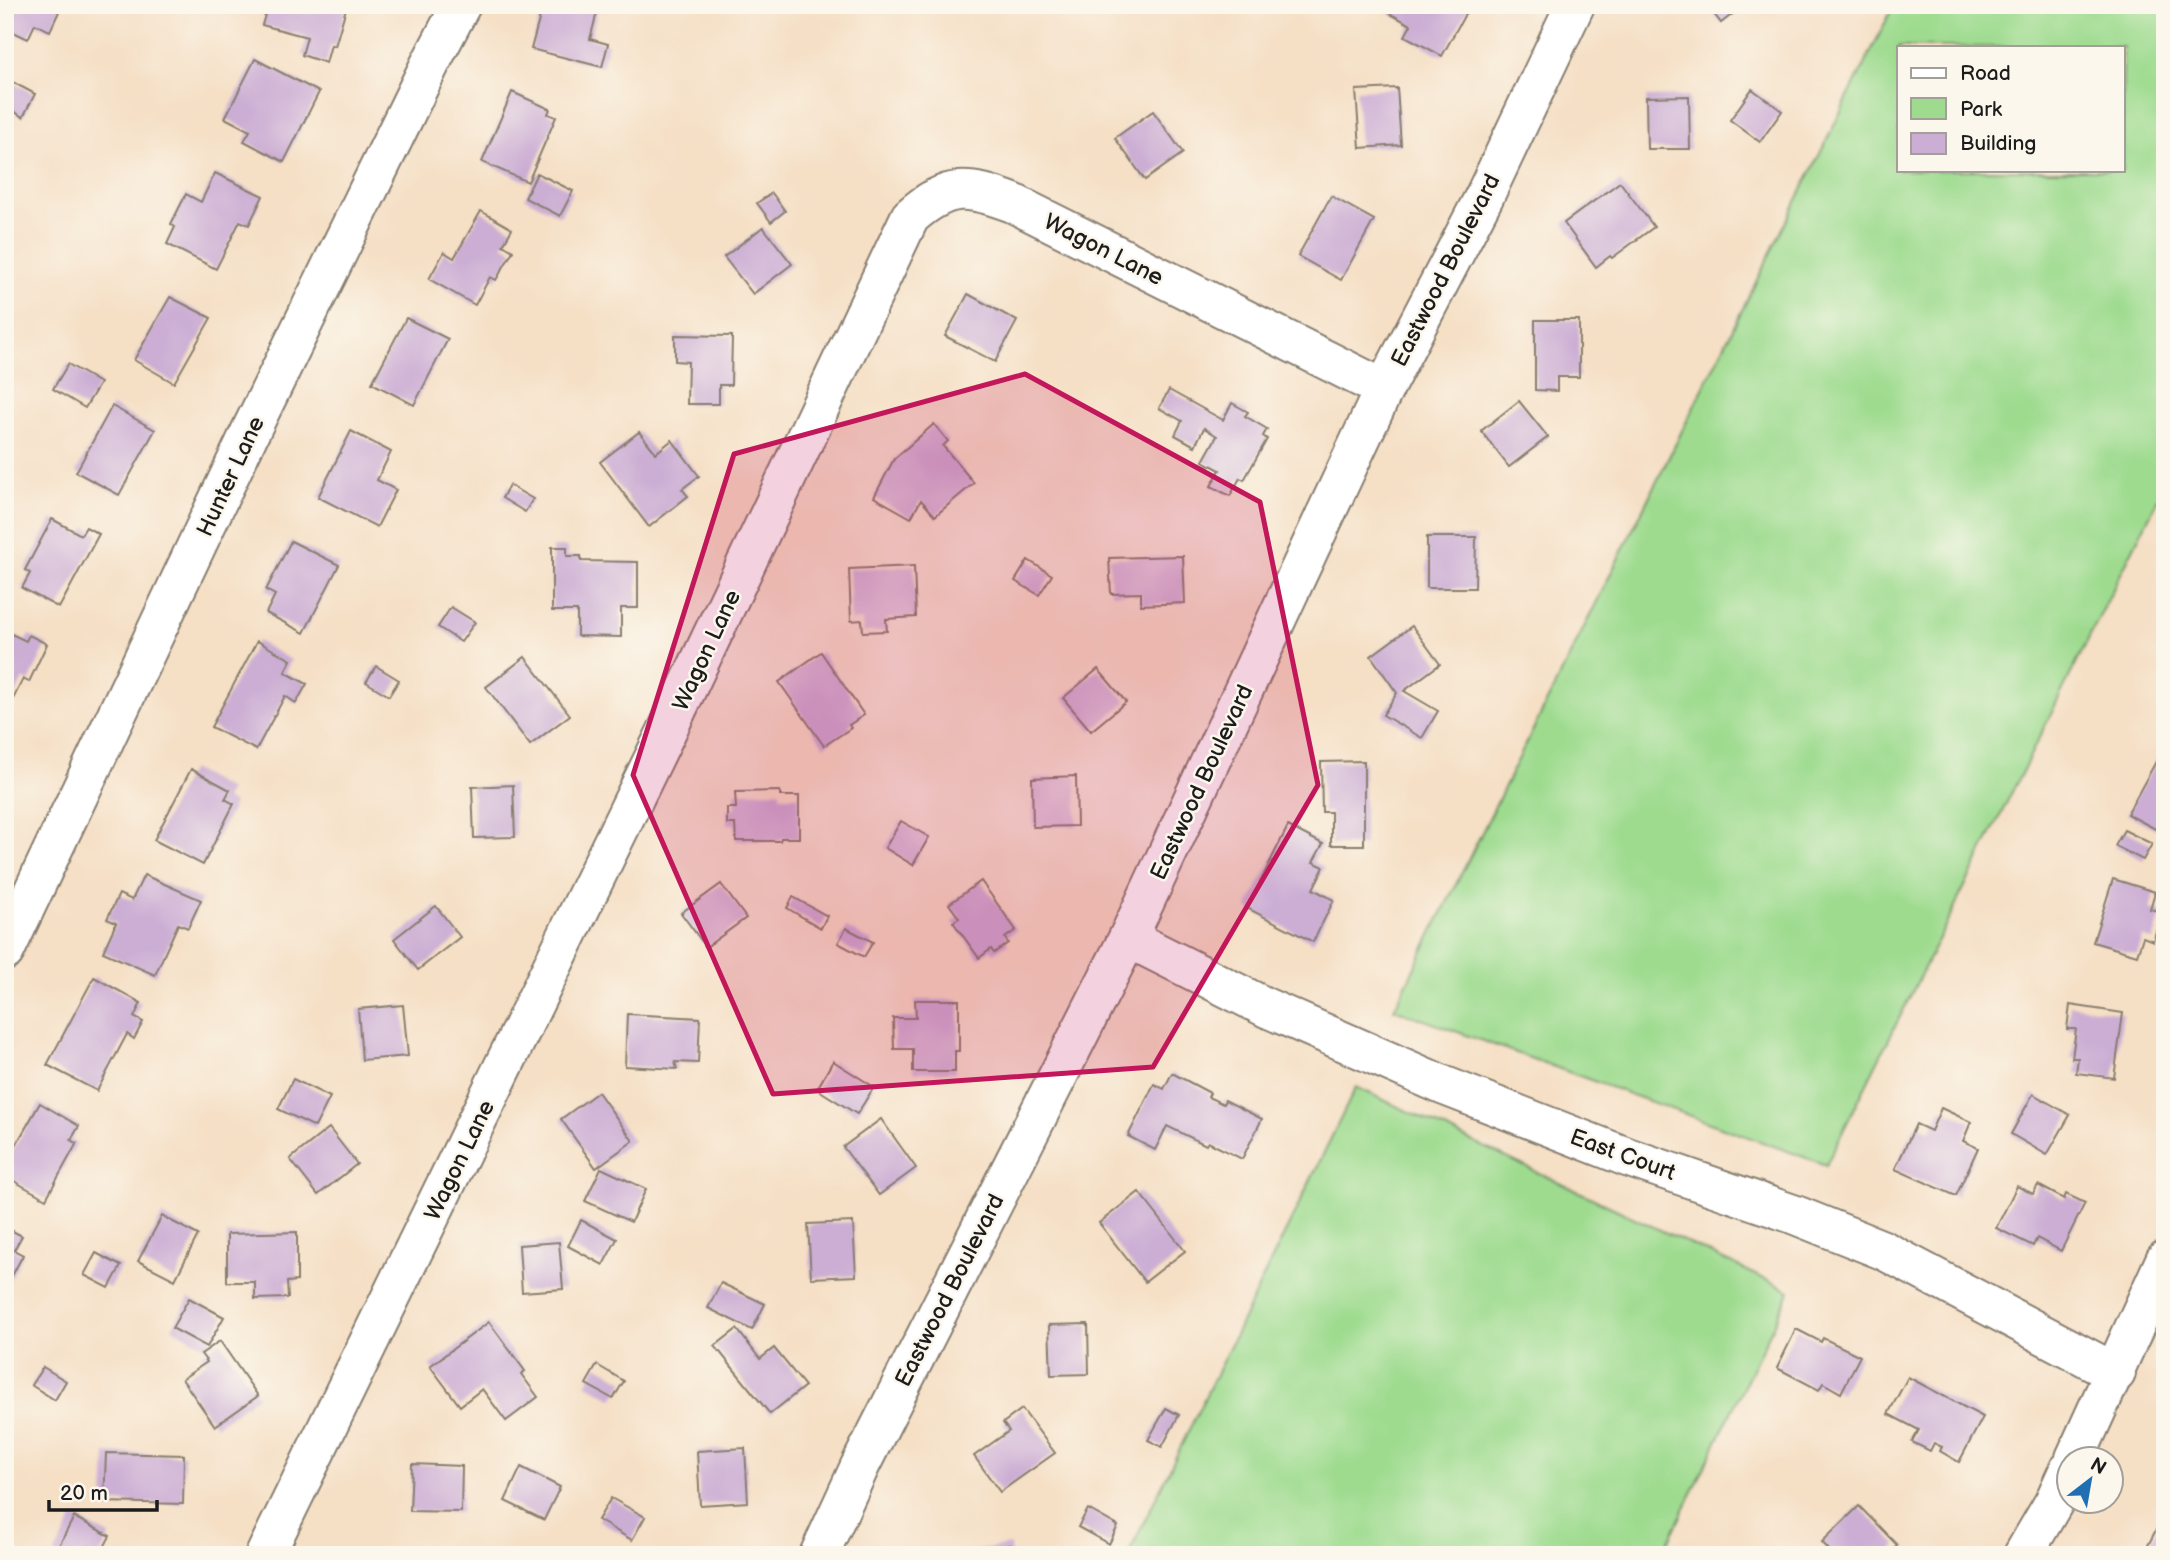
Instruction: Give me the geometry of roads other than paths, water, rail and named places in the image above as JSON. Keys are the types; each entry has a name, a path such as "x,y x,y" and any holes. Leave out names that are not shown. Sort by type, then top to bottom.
{"street":[{"name":"Hunter Lane","path":"5,951 253,426 461,5"},
{"name":"Eastwood Boulevard","path":"819,1555 860,1466 1128,938 1384,389 1484,197 1575,5"},
{"name":"Wagon Lane","path":"265,1555 666,733 910,217 929,201 946,193 964,190 987,193 1384,389"},
{"name":"East Court","path":"1128,938 1278,1013 1445,1086 1627,1157 1793,1214 1883,1250 2116,1373"},
{"path":"2082,1444 2165,1260"},
{"path":"2022,1555 2054,1502"}]}
